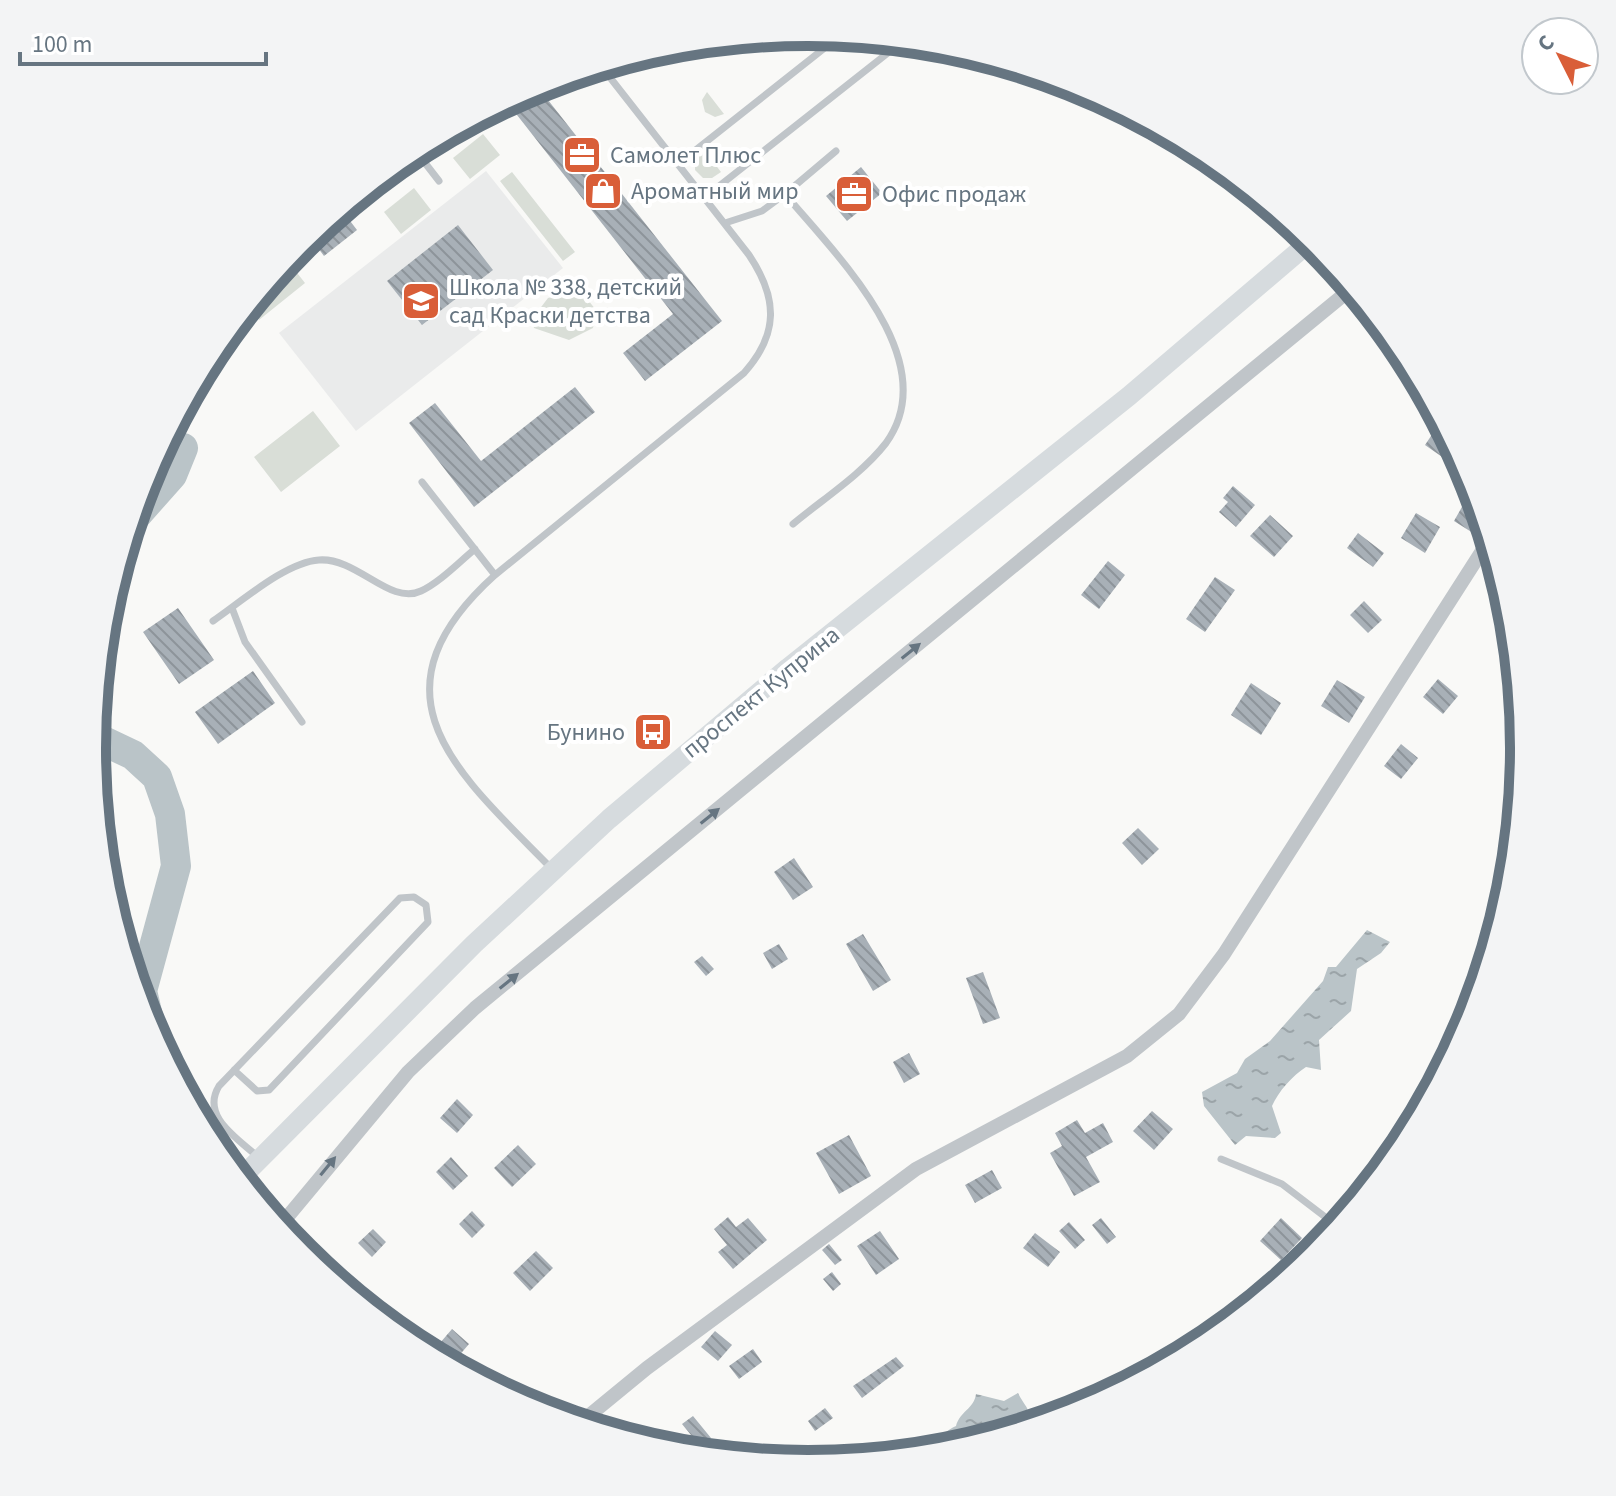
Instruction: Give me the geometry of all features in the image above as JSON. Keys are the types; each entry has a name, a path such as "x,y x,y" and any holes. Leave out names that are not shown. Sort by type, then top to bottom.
{"main road":[{"name":"проспект Куприна","path":"248,1171 552,870 777,677 1129,396 1301,249"}],"street":[{"path":"287,1218 408,1072 475,1008 1344,295"},
{"path":"589,1415 647,1368 916,1169 1127,1056 1179,1014 1224,954 1482,551"}],"lane":[{"path":"678,164 826,47"},
{"path":"704,198 890,51"},
{"path":"552,870 465,779 446,752 433,714 432,676 440,642 460,608 495,575 756,359 770,327 769,292 763,276 608,75"},
{"path":"725,223 762,211 836,151"},
{"path":"423,161 439,181"},
{"path":"785,194 848,270 888,328 900,363 901,390 899,416 887,441 793,524"},
{"path":"422,482 495,575"},
{"path":"213,621 297,565 321,560 355,567 391,591 418,593 475,549"},
{"path":"232,608 245,642 302,722"},
{"path":"234,1070 257,1091 269,1090 428,922 426,905 414,897 400,898 234,1070 215,1092 216,1118 260,1158"},
{"path":"1221,1159 1282,1184 1328,1219"}],"shaded area":[{"path":"707,92 724,114 715,117 705,112 702,100"},
{"path":"483,134 500,155 470,179 453,158"},
{"path":"704,150 721,172 712,178 703,178 695,170 695,160"},
{"name":"Школа № 338, детский сад Краски детства","path":"486,171 563,268 356,431 279,333"},
{"path":"512,172 575,252 563,261 500,181"},
{"path":"414,188 431,210 401,234 384,212"},
{"path":"295,270 305,283 259,320 257,314"},
{"path":"580,290 596,310 593,328 569,340 534,328 532,319 548,298"},
{"path":"313,411 340,446 281,492 254,457"}],"water":[{"path":"1367,930 1390,942 1381,953 1357,969 1351,1011 1319,1040 1321,1070 1306,1067 1278,1095 1272,1106 1281,1133 1275,1138 1246,1136 1235,1145 1204,1106 1202,1092 1237,1073 1245,1059 1270,1041 1323,981 1328,967 1336,967"},
{"path":"1018,1393 1028,1415 939,1438 956,1426 976,1394 1004,1401"}],"building":[{"path":"545,97 722,321 645,381 623,353 673,314 514,111"},
{"name":"Офис продаж","path":"861,167 882,193 847,221 826,196"},
{"path":"348,218 357,230 324,256 317,247"},
{"path":"458,225 493,270 422,325 387,281"},
{"path":"575,387 595,412 474,507 409,423 435,403 481,461"},
{"path":"1434,431 1448,460 1448,461 1425,445"},
{"path":"1233,486 1255,505 1236,527 1219,512 1228,502 1223,498"},
{"path":"1465,501 1475,529 1473,533 1454,521"},
{"path":"1416,513 1440,527 1425,553 1401,538"},
{"path":"1270,515 1293,536 1274,557 1250,536"},
{"path":"1358,533 1384,553 1373,567 1347,548"},
{"path":"1108,561 1125,575 1099,609 1081,595"},
{"path":"1215,577 1235,590 1205,632 1186,619"},
{"path":"1364,601 1382,620 1368,633 1350,615"},
{"path":"178,608 214,660 179,684 143,632"},
{"path":"253,671 275,703 218,744 195,712"},
{"path":"1438,679 1458,696 1443,714 1423,697"},
{"path":"1337,680 1365,697 1349,723 1321,706"},
{"path":"1251,683 1281,703 1261,735 1231,715"},
{"path":"1401,744 1418,758 1401,779 1384,766"},
{"path":"1138,828 1159,849 1142,865 1122,843"},
{"path":"794,858 813,887 793,900 774,872"},
{"path":"863,934 891,980 873,991 846,944"},
{"path":"779,944 788,959 772,969 763,953"},
{"path":"702,956 714,969 706,976 694,962"},
{"path":"983,972 1000,1018 983,1024 966,978"},
{"path":"909,1053 920,1074 904,1083 893,1062"},
{"path":"457,1099 473,1115 457,1133 440,1118"},
{"path":"1152,1111 1173,1129 1154,1150 1133,1131"},
{"path":"1077,1120 1085,1133 1103,1123 1113,1142 1086,1157 1100,1182 1074,1196 1050,1153 1062,1146 1055,1133"},
{"path":"849,1135 871,1176 839,1194 816,1153"},
{"path":"518,1145 536,1164 512,1187 494,1168"},
{"path":"451,1157 468,1176 453,1190 436,1172"},
{"path":"992,1170 1002,1188 975,1203 965,1185"},
{"path":"472,1211 485,1225 472,1238 459,1224"},
{"path":"728,1217 736,1227 748,1218 767,1240 733,1269 718,1252 727,1245 714,1229"},
{"path":"1101,1218 1116,1237 1107,1244 1092,1225"},
{"path":"1281,1218 1302,1238 1281,1260 1260,1241"},
{"path":"1069,1222 1085,1240 1075,1249 1059,1231"},
{"path":"373,1229 386,1242 372,1257 358,1243"},
{"path":"880,1231 899,1259 876,1275 857,1246"},
{"path":"1035,1233 1060,1252 1048,1267 1023,1248"},
{"path":"829,1244 842,1260 835,1265 822,1250"},
{"path":"536,1251 553,1268 530,1291 513,1273"},
{"path":"832,1272 841,1284 833,1291 823,1279"},
{"path":"452,1329 469,1344 458,1357 440,1343"},
{"path":"715,1331 732,1345 718,1361 701,1347"},
{"path":"753,1349 762,1362 739,1379 729,1366"},
{"path":"896,1357 904,1366 862,1398 853,1386"},
{"path":"825,1408 833,1418 815,1431 808,1421"},
{"path":"693,1416 711,1438 705,1442 696,1441 682,1424"}],"waterway":[{"path":"152,497 172,475 183,448 173,450"},
{"path":"106,742 133,755 157,777 170,814 176,866 145,980"}],"place":[{"name":"Самолет Плюс","path":"582,155"},
{"name":"Ароматный мир","path":"603,191"},
{"name":"Офис продаж","path":"854,194"},
{"name":"Школа № 338, детский сад Краски детства","path":"421,301"},
{"name":"Бунино","path":"653,732"}]}
